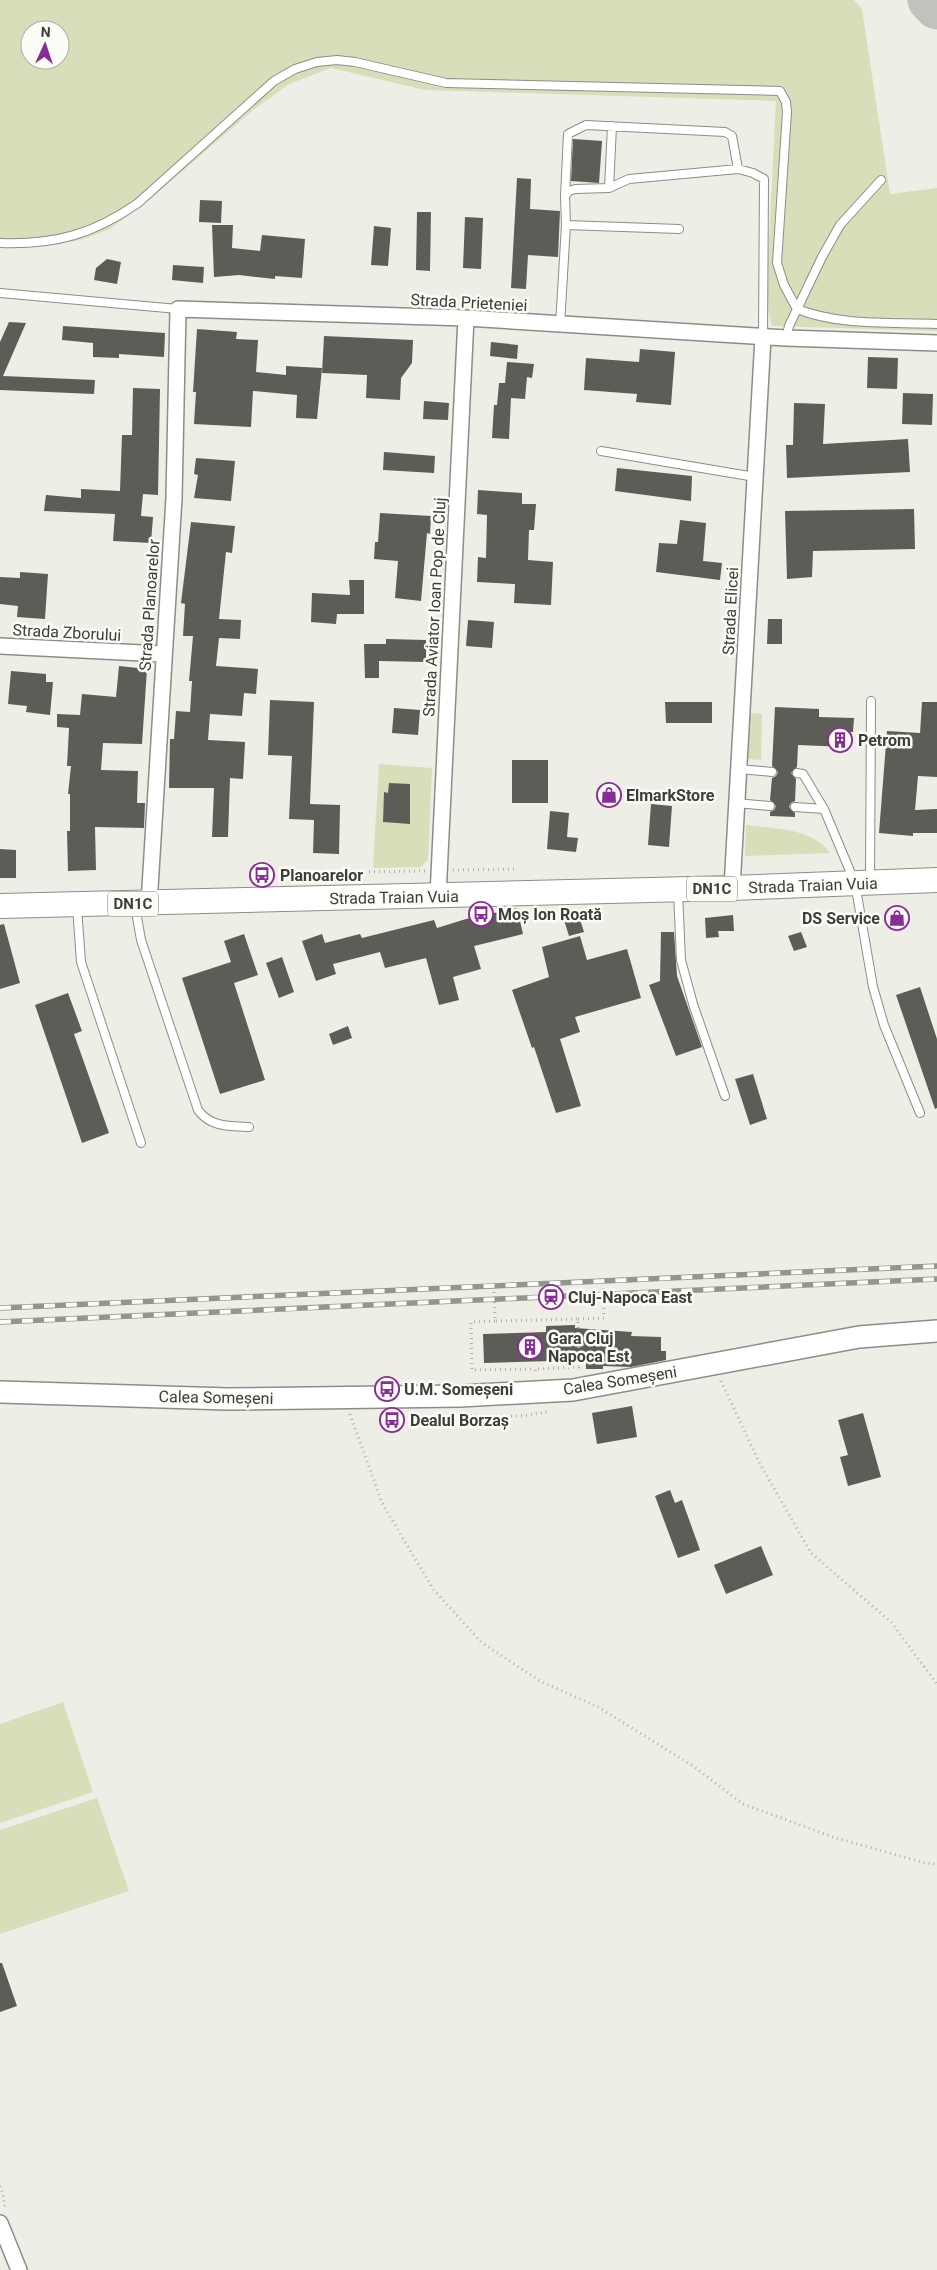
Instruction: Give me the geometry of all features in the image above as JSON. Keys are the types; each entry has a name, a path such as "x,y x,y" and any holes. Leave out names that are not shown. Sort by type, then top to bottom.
{"main road":[{"name":"Strada Traian Vuia","path":"0,906 678,890 937,880"},
{"name":"Calea Someșeni","path":"0,1392 228,1399 460,1396 573,1390 859,1338 937,1331"}],"street":[{"name":"Strada Prieteniei","path":"178,309 466,318 786,338 937,343"},
{"name":"Strada Planoarelor","path":"142,904 174,498 178,309"},
{"name":"Strada Aviator Ioan Pop de Cluj","path":"438,896 466,318"},
{"name":"Strada Elicei","path":"732,888 763,336"},
{"name":"Strada Zborului","path":"0,646 163,654"},
{"path":"0,2223 20,2270"}],"lane":[{"path":"0,243 37,242 79,235 114,219 138,202 274,81 296,69 317,62 337,60 355,62 446,83 780,91 786,102 787,112 778,263 782,279 797,309 817,317 835,319 937,324"},
{"path":"560,325 566,225 565,196 568,134 586,125 726,132 732,136 738,169"},
{"path":"609,188 612,126"},
{"path":"565,196 569,191 575,189 609,188 628,179 738,169 753,173 764,179 763,336"},
{"path":"786,338 797,309 840,225 881,180"},
{"path":"566,225 679,229"},
{"name":"Strada Prieteniei","path":"0,293 178,309"},
{"path":"601,451 755,477"},
{"path":"871,701 863,883 873,987 884,1025 920,1113"},
{"path":"739,769 772,772"},
{"path":"797,773 803,774 824,809 863,883"},
{"path":"736,803 770,806"},
{"path":"795,808 824,809"},
{"path":"678,890 681,960 693,1004 725,1096"},
{"path":"142,904 144,949 198,1110 204,1118 214,1124 249,1127"},
{"path":"77,905 81,962 141,1142"}],"path":[{"path":"289,873 518,869"},
{"path":"578,1319 580,1367 472,1370 471,1322 604,1318 603,1288"},
{"path":"494,1292 496,1322"},
{"path":"713,1364 759,1462 811,1552 891,1622 937,1684"},
{"path":"535,1369 536,1391"},
{"path":"344,1397 382,1503 433,1589 481,1642 540,1681 598,1707 693,1766 743,1804 833,1837 925,1863 937,1864"}],"green space":[{"path":"0,0 854,0 862,9 890,194 937,188 937,331 772,326 766,302 776,101 425,90 331,68 289,84 252,111 156,194 110,229 81,240 24,248 0,246"},
{"path":"749,713 762,714 761,760 748,759"},
{"path":"379,764 432,768 428,859 421,867 373,868"},
{"path":"746,825 781,829 803,834 822,845 830,853 745,856"},
{"path":"63,1702 93,1792 0,1823 0,1724"},
{"path":"97,1798 129,1891 0,1934 0,1830"}],"building":[{"path":"573,139 602,141 599,183 571,181"},
{"path":"517,178 531,179 530,209 560,211 558,257 528,255 526,289 511,288"},
{"path":"200,200 222,201 221,223 199,222"},
{"path":"417,212 431,212 430,271 416,270"},
{"path":"465,217 483,218 481,269 463,268"},
{"path":"212,225 233,225 232,248 260,251 262,235 305,239 302,278 275,276 275,279 239,275 214,277"},
{"path":"374,226 391,228 388,266 371,265"},
{"path":"107,259 121,262 117,284 94,280 96,268"},
{"path":"173,265 204,267 203,283 172,280"},
{"path":"9,322 26,323 3,376 95,380 94,394 0,390 0,342"},
{"path":"63,326 165,333 164,357 119,354 119,358 93,357 93,343 62,340"},
{"path":"197,329 237,332 236,339 258,340 256,372 286,375 286,366 322,368 317,419 296,418 297,395 253,391 251,427 194,424 196,392 193,392"},
{"path":"324,336 413,340 412,363 401,378 400,400 366,398 367,375 322,373"},
{"path":"491,342 518,345 517,359 490,356"},
{"path":"640,349 675,352 671,405 636,402 637,394 584,390 586,358 639,362"},
{"path":"868,357 898,358 897,389 867,388"},
{"path":"507,362 534,364 532,378 527,377 525,399 511,398 509,439 492,438 494,405 497,405 499,383 505,383"},
{"path":"133,388 160,389 158,495 143,494 141,516 153,517 151,543 113,541 115,514 44,511 46,495 81,498 81,489 120,491 122,435 132,435"},
{"path":"903,393 933,394 932,425 902,424"},
{"path":"424,401 449,403 448,420 423,419"},
{"path":"794,403 825,404 823,444 908,439 910,472 787,478 786,445 793,445"},
{"path":"384,452 435,456 434,473 383,470"},
{"path":"196,458 235,461 231,501 194,498 198,475 194,474"},
{"path":"617,468 692,476 691,501 615,491"},
{"path":"478,490 522,493 522,504 536,504 534,530 529,530 528,560 553,562 551,605 514,603 515,584 477,582 478,557 486,558 487,515 477,514"},
{"path":"914,509 915,549 813,551 812,577 787,579 785,511"},
{"path":"380,513 431,516 430,534 427,533 421,601 395,598 398,561 374,559 375,542 378,542"},
{"path":"680,520 706,523 703,561 722,563 720,580 656,572 659,543 677,544"},
{"path":"191,522 235,526 232,553 226,552 219,619 241,620 240,639 219,638 216,666 258,669 256,694 244,693 242,716 210,714 208,740 245,742 243,779 230,778 228,837 212,837 214,788 169,788 170,739 174,739 176,711 190,712 192,681 189,681 193,636 183,636 185,604 181,603"},
{"path":"20,572 48,574 45,619 17,617 18,606 0,604 0,577 20,578"},
{"path":"349,580 364,580 364,614 337,614 336,624 311,622 312,593 350,595"},
{"path":"768,619 782,619 782,644 767,644"},
{"path":"468,620 494,622 492,648 466,646"},
{"path":"386,639 426,640 426,662 379,661 379,678 365,678 364,644 386,644"},
{"path":"119,666 147,669 142,744 103,743 101,770 138,771 137,803 145,803 144,828 95,827 96,870 68,871 67,831 70,831 70,794 68,794 71,766 67,766 69,728 57,727 57,714 80,715 82,694 116,697"},
{"path":"11,671 46,674 46,682 53,682 50,715 26,712 27,706 8,704"},
{"path":"270,700 314,702 310,804 340,805 339,854 313,853 314,820 289,819 292,756 268,755"},
{"path":"665,702 712,702 712,723 666,723"},
{"path":"922,702 937,702 937,777 918,776 915,810 937,809 937,833 913,833 913,836 879,833 887,731 920,733"},
{"path":"775,707 819,709 819,717 854,718 853,732 848,732 847,747 798,745 797,767 791,773 796,779 795,801 789,807 795,813 795,817 770,816 770,812 776,806 770,800 772,778 778,772 772,766"},
{"path":"394,708 420,710 418,735 392,733"},
{"path":"512,760 548,760 548,803 512,803"},
{"path":"389,783 410,784 410,824 383,822 384,792 388,793"},
{"path":"651,804 672,806 669,847 648,845"},
{"path":"550,811 569,813 567,837 578,838 576,852 547,849"},
{"path":"0,849 16,850 16,878 0,878"},
{"path":"517,908 523,934 474,946 481,969 453,977 459,1000 439,1005 426,958 385,968 380,952 333,964 336,974 316,981 302,941 322,934 325,943 360,934 362,938 434,920 437,928 466,919"},
{"path":"733,915 734,931 718,931 719,937 706,938 705,918"},
{"path":"579,916 584,932 569,936 564,920"},
{"path":"4,924 20,983 0,989 0,925"},
{"path":"661,932 674,932 677,976 702,1047 676,1056 649,985 660,981"},
{"path":"801,932 807,947 794,951 788,936"},
{"path":"244,934 258,975 234,983 265,1080 220,1094 182,978 231,962 224,941"},
{"path":"580,936 587,960 627,949 641,998 575,1017 580,1032 560,1039 581,1106 556,1113 534,1047 532,1048 512,990 549,977 542,947"},
{"path":"282,957 294,992 279,998 266,963"},
{"path":"920,987 937,1039 937,1108 935,1109 896,995"},
{"path":"68,993 82,1031 74,1034 109,1133 82,1143 35,1005"},
{"path":"348,1026 352,1038 333,1045 329,1034"},
{"path":"753,1074 767,1119 750,1125 735,1079"},
{"path":"575,1325 575,1328 632,1332 631,1336 661,1337 661,1351 666,1351 666,1360 631,1367 603,1366 603,1369 586,1369 586,1360 484,1363 483,1334 546,1332 546,1326"},
{"path":"632,1406 637,1437 597,1444 592,1413"},
{"path":"863,1413 881,1477 848,1486 840,1457 848,1455 838,1420"},
{"path":"670,1490 675,1503 682,1500 700,1550 678,1558 655,1496"},
{"path":"761,1546 773,1575 726,1594 714,1565"},
{"path":"0,1963 2,1963 17,2006 0,2012"}],"taxiway":[{"path":"930,0 937,7"}],"railway":[{"path":"0,1308 937,1266"},
{"path":"0,1322 937,1279"}],"place":[{"name":"Petrom","path":"840,740"},
{"name":"ElmarkStore","path":"609,795"},
{"name":"Planoarelor","path":"262,875"},
{"name":"Moș Ion Roată","path":"481,914"},
{"name":"DS Service","path":"897,918"},
{"name":"Cluj-Napoca East","path":"551,1297"},
{"name":"Gara Cluj Napoca Est","path":"530,1347"},
{"name":"U.M. Someșeni","path":"387,1389"},
{"name":"Dealul Borzaș","path":"392,1420"}]}
